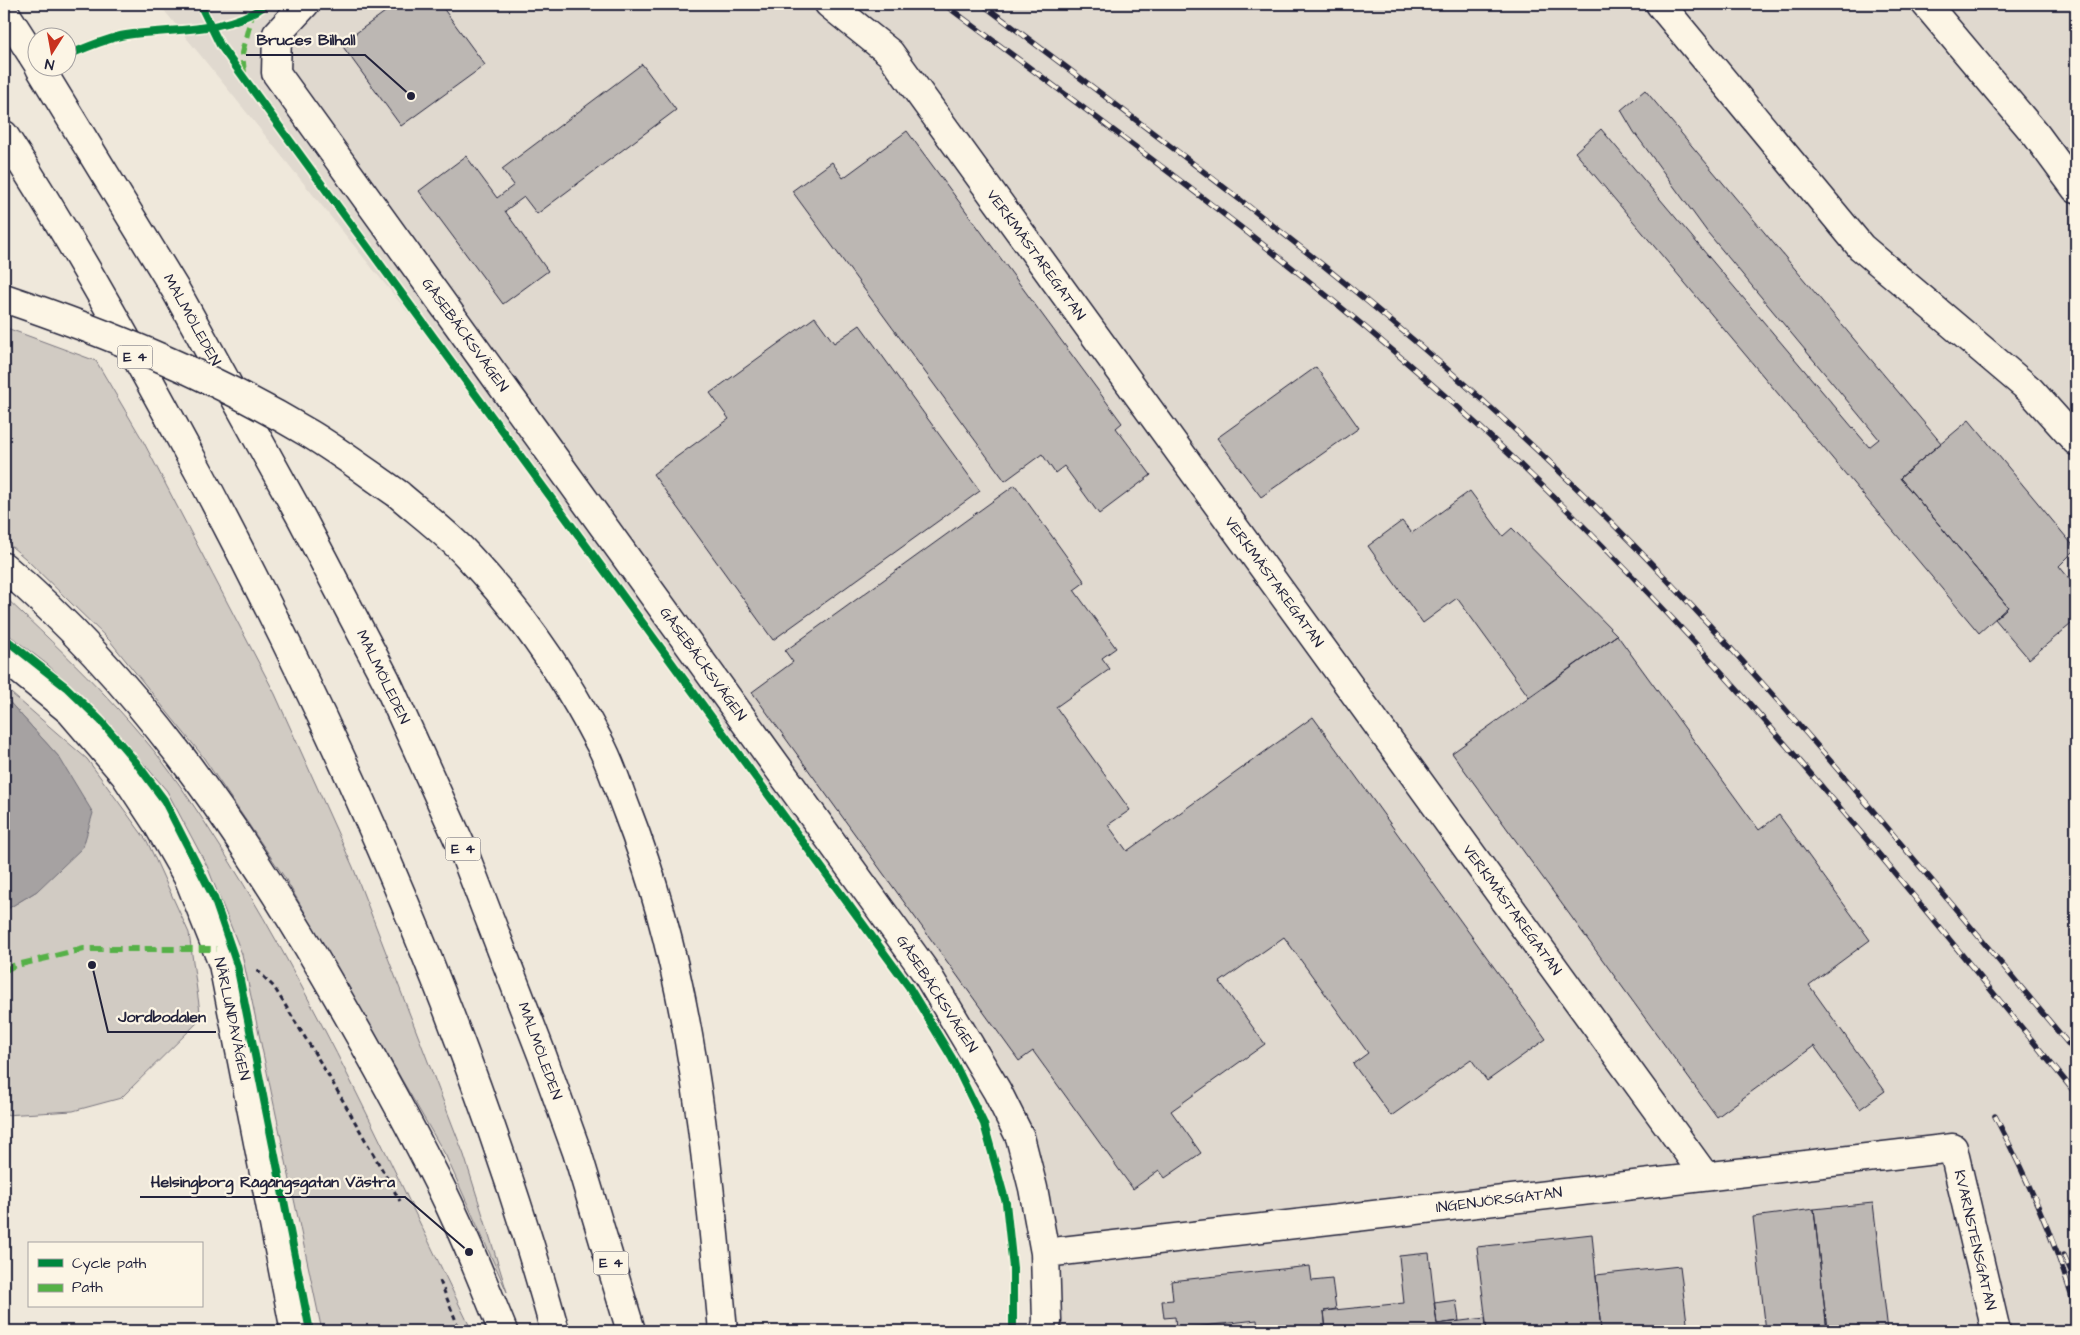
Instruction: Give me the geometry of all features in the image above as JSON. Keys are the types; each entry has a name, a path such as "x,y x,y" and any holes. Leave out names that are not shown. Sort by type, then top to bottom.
{"main road":[{"name":"GÅSEBÄCKSVÄGEN","path":"305,4 277,34 276,73 927,974 997,1091 1020,1137 1033,1188 1045,1253 1047,1321 1045,1331"},
{"name":"VERKMÄSTAREGATAN","path":"829,4 890,53 1705,1176"},
{"path":"1660,4 1861,247 2030,390 2076,441"},
{"path":"1926,4 2036,136 2076,189"},
{"path":"4,11 28,48"},
{"name":"MALMÖLEDEN","path":"46,78 175,289 302,518 386,680 463,850 542,1056 590,1195 631,1331"},
{"name":"E 4","path":"4,135 94,283 174,426 253,574 322,713 427,958 493,1136 555,1331"},
{"path":"4,298 98,331 161,357 216,382 312,434 398,494 467,555 518,615 563,678 600,744 648,866 675,962 692,1053 711,1203 723,1331"},
{"path":"4,567 83,642 146,712 195,774 241,840 298,930 374,1060 433,1172 503,1331"},
{"name":"NÄRLUNDAVÄGEN","path":"4,657 70,711 125,775 158,825 189,879 223,964 295,1331"},
{"name":"INGENJÖRSGATAN","path":"1045,1253 1953,1148"},
{"name":"KVARNSTENSGATAN","path":"1953,1148 1996,1331"}],"path":[{"path":"223,964 250,966 264,974 274,987 330,1078 400,1201"},
{"path":"440,1281 460,1331"}],"shaded area":[{"path":"159,4 2076,4 2076,1331 1054,1331 999,1096 693,684 410,315"},
{"path":"4,327 96,361 142,439 275,694 353,867 464,1155 507,1292 446,1156 285,878 201,754 110,641 4,540"},
{"path":"4,596 97,687 141,735 181,787 223,851 263,917 337,1053 472,1331 322,1331 242,954 207,866 167,791 105,718 48,665 4,631"},
{"path":"4,687 87,759 147,841 189,933 201,1019 121,1098 73,1111 4,1115 4,911 37,891 59,757 4,696"},
{"path":"4,696 59,757 93,813 83,847 37,891 4,911"}],"building":[{"path":"396,4 440,4 485,65 401,126 341,44"},
{"path":"642,64 676,110 537,214 524,197 505,211 548,271 503,304 419,191 466,156 497,198 514,185 502,169"},
{"path":"1645,90 1941,443 1900,478 2008,607 1979,633 1575,152 1601,129 1869,447 1879,439 1708,233 1634,132 1621,110"},
{"path":"907,131 1122,423 1116,428 1151,475 1099,514 1064,466 1055,473 1042,454 1005,481 792,191 832,162 843,178"},
{"path":"815,317 834,343 860,325 980,491 773,640 653,474 729,419 710,393"},
{"path":"1316,367 1359,428 1261,497 1217,438"},
{"path":"1969,420 2076,549 2059,566 2076,587 2076,620 2029,659 1995,619 2008,607 1900,478"},
{"path":"1015,485 1085,582 1074,590 1116,648 1102,658 1110,669 1056,707 1130,810 1108,825 1127,851 1313,717 1546,1039 1487,1081 1471,1059 1391,1116 1353,1064 1368,1053 1284,937 1220,982 1265,1044 1171,1111 1201,1153 1165,1178 1159,1170 1133,1189 1033,1051 1019,1061 752,692 793,662 785,651"},
{"path":"1470,491 1503,536 1512,528 1617,635 1529,697 1457,598 1423,623 1368,546 1402,521 1412,533"},
{"path":"1617,635 1759,830 1779,815 1870,940 1809,985 1885,1091 1860,1109 1814,1046 1717,1117 1452,753"},
{"path":"1873,1203 1888,1331 1827,1331 1814,1209"},
{"path":"1814,1209 1827,1331 1766,1331 1753,1217"},
{"path":"1592,1234 1601,1331 1487,1331 1477,1247"},
{"path":"1429,1253 1437,1324 1485,1318 1487,1331 1326,1331 1324,1311 1404,1303 1399,1256"},
{"path":"1310,1266 1312,1281 1332,1279 1336,1309 1324,1311 1326,1331 1258,1331 1257,1320 1176,1329 1175,1317 1164,1318 1162,1301 1173,1300 1171,1281"},
{"path":"1680,1266 1688,1331 1601,1331 1596,1275"},
{"path":"1456,1300 1459,1321 1437,1324 1434,1303"}],"railway":[{"path":"944,4 1161,166 1304,277 1373,334 1508,453 1585,528 1732,684 1872,846 2076,1094"},
{"path":"982,4 1218,182 1372,305 1520,434 1591,502 1655,567 1780,703 2076,1053"},
{"path":"1995,1116 2040,1211 2060,1261 2076,1311"},
{"path":"2064,1255 2076,1282"}],"marked path":[{"path":"244,73 242,53 252,15"},
{"path":"4,971 13,966 84,949 217,949"}],"cycle path":[{"path":"200,4 220,45 909,987 952,1058 984,1124 1006,1203 1013,1268 1013,1331"},
{"path":"78,51 119,36 199,28 235,21 267,4"},
{"path":"4,638 66,687 101,721 135,761 164,800 214,898 237,965 310,1331"}],"place":[{"name":"Bruces Bilhall","path":"411,96"},
{"name":"Jordbodalen","path":"92,965"},
{"name":"Helsingborg Rågångsgatan Västra","path":"469,1252"}]}
